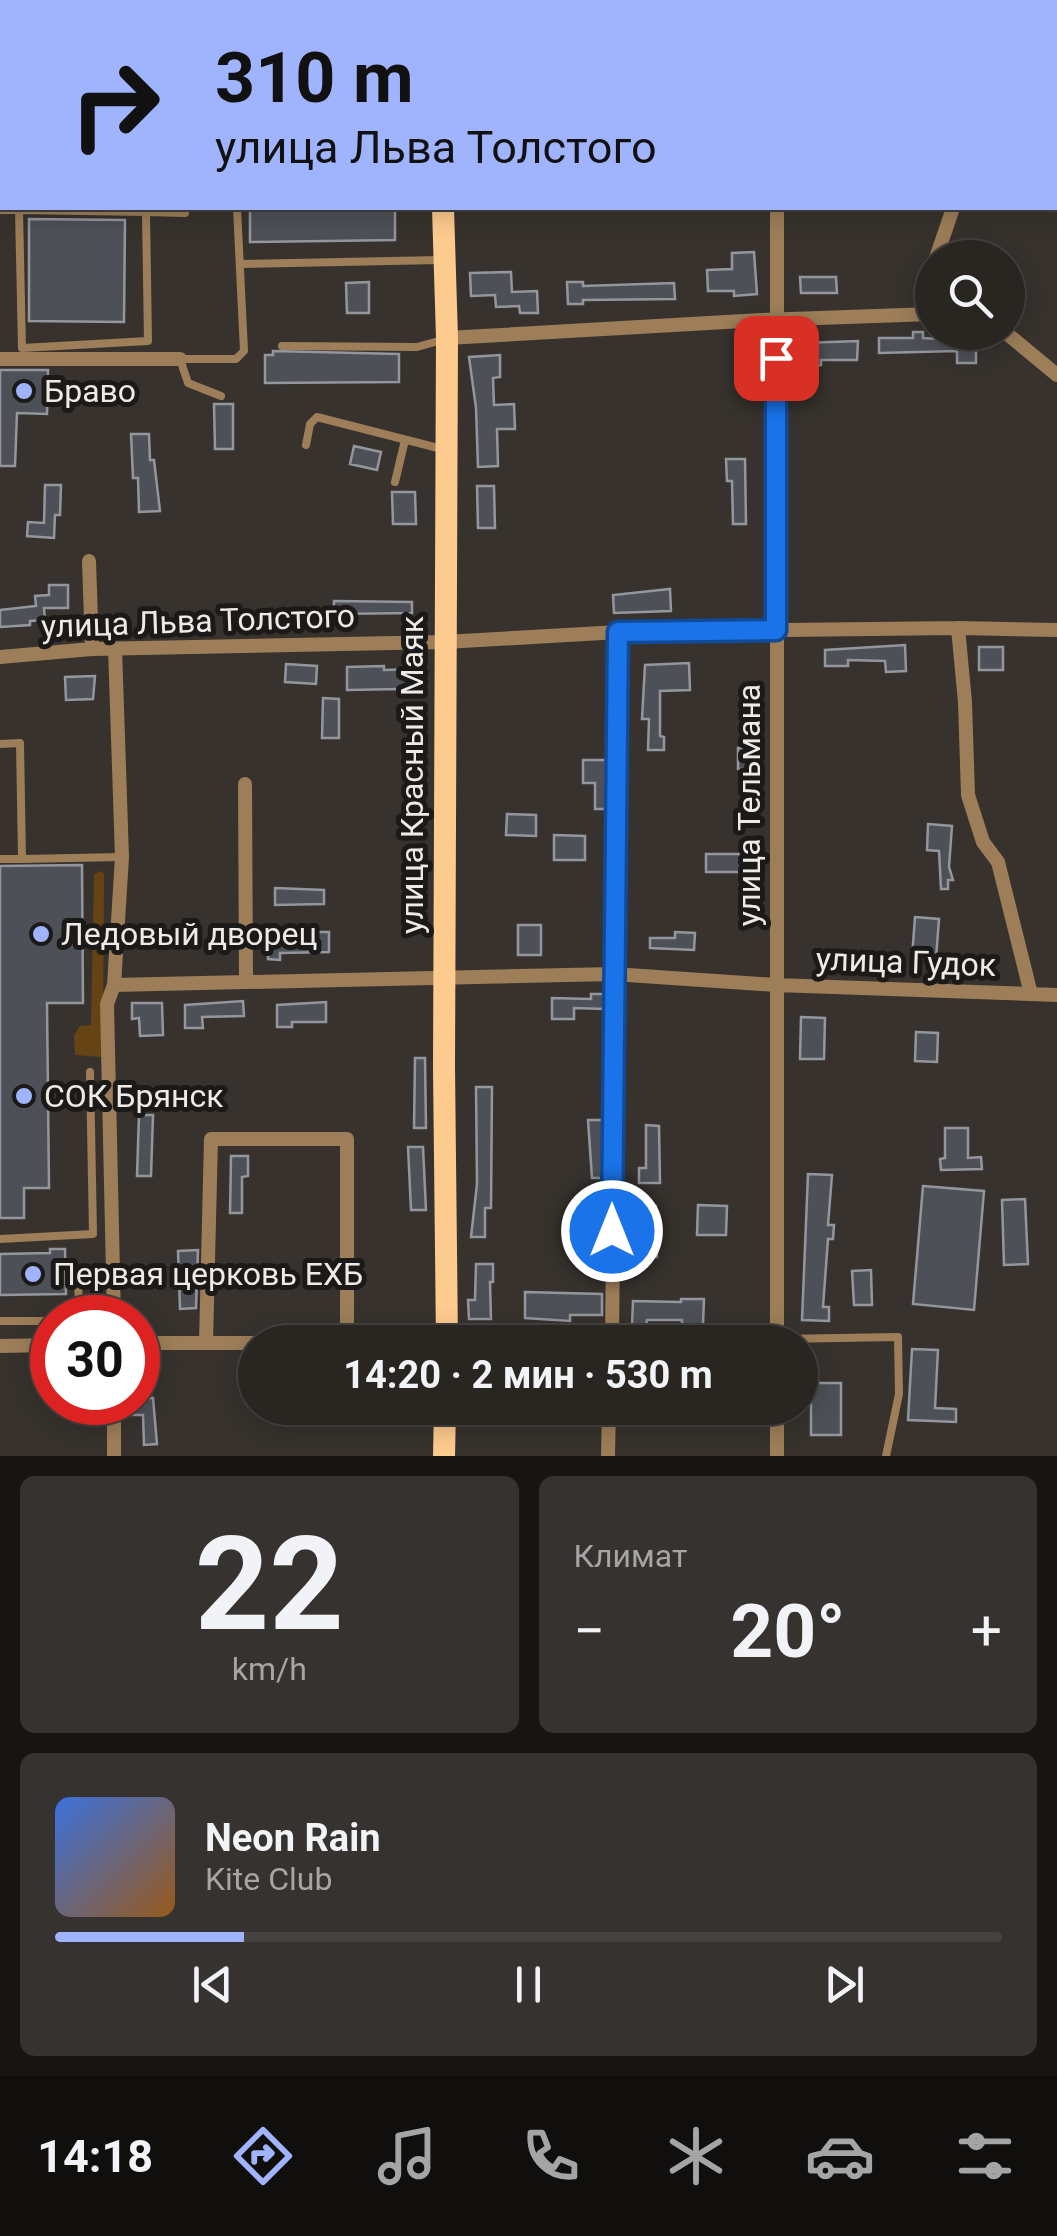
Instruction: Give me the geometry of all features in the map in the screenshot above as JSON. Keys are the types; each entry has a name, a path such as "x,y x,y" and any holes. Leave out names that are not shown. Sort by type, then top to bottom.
{"main road":[{"name":"улица Красный Маяк","path":"443,210 447,338 447,1325"},
{"path":"444,1456 445,1425"}],"street":[{"name":"улица Тельмана","path":"777,210 778,1325"},
{"path":"942,240 952,210"},
{"path":"447,338 915,315"},
{"path":"1025,349 1057,375"},
{"path":"0,360 180,359"},
{"path":"89,560 92,649"},
{"path":"958,628 968,795 982,842 998,862 1032,994"},
{"name":"улица Льва Толстого","path":"0,657 116,648 445,642 618,632 1057,630"},
{"path":"612,1325 618,632"},
{"path":"113,1295 107,1004 114,984 122,857 116,648"},
{"path":"245,784 246,981"},
{"name":"улица Гудок","path":"114,984 614,974 778,985 1057,995"},
{"path":"206,1342 211,1139 347,1139 347,1325"},
{"path":"160,1343 238,1343"},
{"path":"0,1346 30,1345"},
{"path":"114,1425 114,1456"},
{"path":"608,1456 609,1425"},
{"path":"777,1425 777,1456"}],"lane":[{"path":"0,210 185,210"},
{"path":"19,210 22,348 148,341 146,212"},
{"path":"221,396 188,383 180,359 241,356 237,210"},
{"path":"240,264 444,260"},
{"path":"282,346 417,347 447,338"},
{"path":"306,445 310,424 317,417 446,450"},
{"path":"395,482 405,440"},
{"path":"0,744 20,744 22,859"},
{"path":"0,859 122,857"},
{"path":"0,1238 93,1234 90,1072"},
{"path":"91,1132 109,1133"},
{"path":"78,1272 78,1295"},
{"path":"0,1321 30,1321"},
{"path":"818,1340 898,1337 899,1394 886,1456"}],"shaded area":[{"path":"94,874 104,874 100,1057 75,1055 74,1035 80,1026 91,1025"}],"building":[{"path":"250,210 395,210 395,240 250,242"},
{"path":"29,219 125,220 124,322 29,321"},
{"path":"754,252 757,294 734,296 734,291 708,291 707,270 732,269 732,253"},
{"path":"511,272 512,292 537,291 538,313 520,313 519,306 496,307 495,295 471,296 470,273"},
{"path":"800,277 836,277 837,293 801,293"},
{"path":"369,282 369,313 347,313 346,283"},
{"path":"567,282 583,282 583,286 674,283 675,299 583,300 583,304 568,304"},
{"path":"915,332 915,350 976,350 976,363 957,363 957,351 879,353 879,338 913,338"},
{"path":"858,341 857,360 821,360 821,365 802,365 802,343"},
{"path":"273,351 399,354 399,382 265,383 265,355 273,355"},
{"path":"500,355 500,377 493,378 494,405 514,404 515,429 497,429 498,466 478,467 469,357"},
{"name":"Браво","path":"0,370 48,370 47,414 17,413 15,466 0,466"},
{"path":"214,404 233,404 233,449 215,449"},
{"path":"131,434 149,434 160,511 139,512"},
{"path":"354,446 381,452 377,470 350,464"},
{"path":"726,459 745,459 746,524 733,524 732,481 727,481"},
{"path":"45,485 61,485 54,538 27,536 28,522 44,523"},
{"path":"477,486 494,486 495,528 478,528"},
{"path":"392,492 415,492 416,524 393,524"},
{"path":"49,585 68,585 68,608 44,608 45,620 0,627 0,610 36,606 35,596 49,595"},
{"path":"670,589 671,611 614,613 613,595"},
{"path":"334,601 412,602 412,613 334,614"},
{"path":"905,645 906,671 886,672 885,661 848,660 848,666 825,666 825,650"},
{"path":"979,647 1003,647 1003,670 979,670"},
{"path":"689,663 690,690 660,691 660,736 664,737 664,750 648,750 649,719 642,719 645,665"},
{"path":"286,664 317,666 316,684 285,682"},
{"path":"384,666 384,670 419,669 419,694 401,694 401,689 347,690 347,667"},
{"path":"95,676 93,699 66,700 65,677"},
{"path":"323,698 339,699 339,738 322,738"},
{"path":"746,700 760,700 758,769 738,769 738,748 747,748"},
{"path":"583,760 607,760 607,809 595,809 595,783 583,783"},
{"path":"507,814 536,815 536,836 506,835"},
{"path":"928,824 952,826 949,867 953,880 948,880 948,889 941,889 939,851 927,850"},
{"path":"554,835 585,836 585,860 554,860"},
{"path":"706,854 744,854 744,872 706,872"},
{"path":"82,865 83,1003 47,1003 49,1188 24,1188 24,1218 0,1218 0,866"},
{"path":"275,888 324,890 324,904 275,905"},
{"path":"915,917 939,919 936,959 912,957"},
{"path":"518,925 541,925 541,955 518,955"},
{"path":"295,932 329,932 329,952 280,953 280,960 268,959 268,937 295,937"},
{"path":"675,932 695,933 694,950 650,948 650,938 675,938"},
{"path":"591,994 605,994 605,1009 574,1008 574,1019 552,1019 552,998 591,999"},
{"path":"243,1001 244,1016 202,1017 203,1028 185,1028 185,1005"},
{"path":"326,1002 326,1022 292,1022 292,1027 277,1027 277,1005"},
{"path":"132,1003 162,1003 163,1035 140,1036 139,1018 132,1019"},
{"path":"801,1017 825,1018 824,1059 800,1059"},
{"path":"916,1032 938,1033 937,1062 915,1061"},
{"path":"415,1058 425,1058 426,1128 414,1128"},
{"path":"476,1087 492,1087 491,1208 485,1208 485,1237 471,1237 477,1184"},
{"path":"139,1115 153,1115 151,1176 137,1176"},
{"path":"588,1120 604,1120 602,1178 592,1178"},
{"path":"646,1125 659,1126 660,1183 639,1183 639,1168 646,1168"},
{"path":"945,1128 968,1128 968,1158 981,1157 982,1169 941,1170"},
{"path":"408,1147 423,1147 426,1210 411,1210"},
{"path":"231,1156 248,1156 248,1176 242,1177 242,1213 230,1213"},
{"path":"808,1174 832,1175 828,1225 834,1225 833,1239 828,1239 823,1307 829,1307 829,1321 802,1320"},
{"path":"923,1186 984,1191 974,1310 913,1304"},
{"path":"1025,1199 1028,1264 1004,1265 1002,1200"},
{"path":"642,1205 656,1206 657,1257 639,1257"},
{"path":"698,1205 727,1206 726,1235 697,1235"},
{"name":"Первая церковь ЕХБ","path":"50,1249 65,1249 66,1294 0,1295 0,1254 50,1253"},
{"path":"198,1250 196,1308 180,1309 178,1251"},
{"path":"476,1264 493,1264 491,1319 469,1319 468,1300 475,1300"},
{"path":"871,1270 872,1305 854,1305 852,1271"},
{"path":"525,1292 602,1294 602,1315 570,1315 570,1321 525,1318"},
{"path":"704,1299 703,1325 682,1325 682,1320 647,1320 646,1325 632,1325 633,1301"},
{"path":"912,1349 938,1350 935,1408 956,1409 956,1422 908,1420"},
{"path":"818,1383 841,1383 841,1435 811,1435 811,1425 818,1425"},
{"path":"143,1425 155,1425 157,1444 144,1445"}],"place":[{"name":"Браво","path":"24,391"},
{"name":"Ледовый дворец","path":"41,934"},
{"name":"СОК Брянск","path":"24,1096"},
{"name":"Первая церковь ЕХБ","path":"33,1274"}],"route":[{"path":"612,1231 618,632 776,630 776,358"}]}
